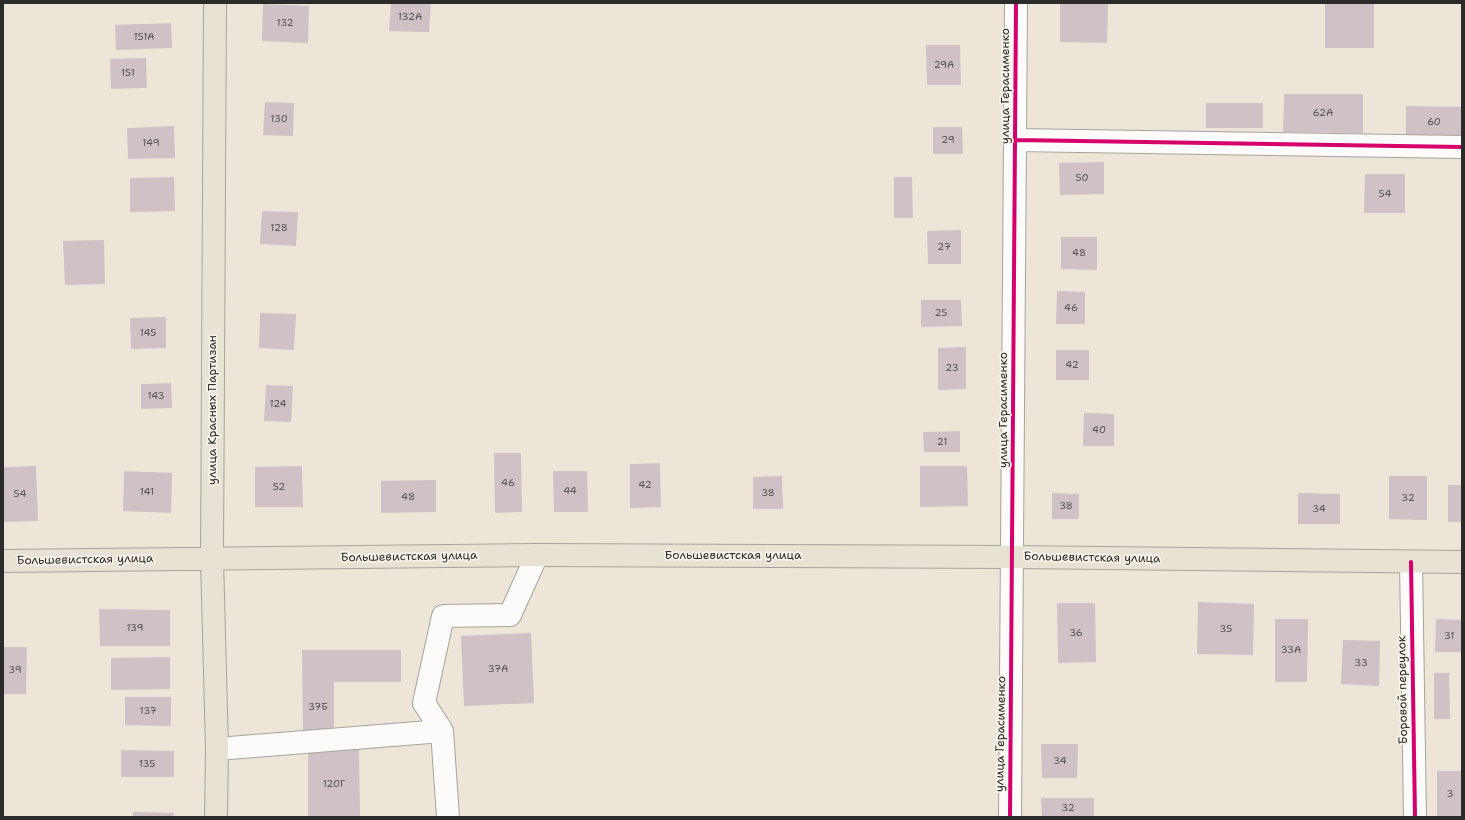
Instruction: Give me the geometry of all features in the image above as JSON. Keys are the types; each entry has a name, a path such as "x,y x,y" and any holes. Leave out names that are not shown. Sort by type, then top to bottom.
{"main road":[{"name":"улица Красных Партизан","path":"215,3 212,558 217,748 216,817"},
{"name":"Большевистская улица","path":"3,561 537,556 1013,556 1462,562"}],"street":[{"name":"улица Герасименко","path":"1010,817 1016,3"},
{"path":"1016,140 1462,147"},
{"path":"448,817 442,731 424,704 443,616 510,615 537,556"},
{"name":"Боровой переулок","path":"1412,562 1415,817"},
{"path":"217,748 442,731"}],"building":[{"path":"391,3 431,3 429,32 389,31"},
{"path":"1060,3 1108,3 1107,43 1060,42"},
{"path":"1325,3 1374,3 1374,48 1325,48"},
{"path":"263,4 309,6 308,43 262,41"},
{"path":"171,23 172,48 116,50 115,25"},
{"path":"926,45 960,45 961,85 927,85"},
{"path":"146,58 147,88 111,89 110,59"},
{"path":"1284,94 1363,94 1363,133 1283,132"},
{"path":"265,102 294,103 293,136 263,135"},
{"path":"1206,103 1263,103 1263,128 1206,128"},
{"path":"1406,106 1461,107 1461,137 1406,137"},
{"path":"174,126 175,158 128,159 127,128"},
{"path":"933,127 962,127 963,154 933,154"},
{"path":"1104,162 1104,194 1060,195 1059,163"},
{"path":"1365,174 1405,174 1405,213 1364,213"},
{"path":"174,177 175,211 130,212 130,178"},
{"path":"894,177 912,177 913,218 894,218"},
{"path":"262,211 298,212 296,246 260,244"},
{"path":"961,230 961,264 928,264 927,231"},
{"path":"1061,237 1097,237 1097,270 1061,269"},
{"path":"104,240 105,284 65,285 63,241"},
{"path":"1057,291 1085,292 1085,324 1056,324"},
{"path":"921,300 961,300 962,326 921,327"},
{"path":"260,313 296,314 294,350 259,348"},
{"path":"166,317 166,348 131,349 130,318"},
{"path":"966,347 966,389 938,390 938,348"},
{"path":"1056,350 1089,350 1089,380 1056,380"},
{"path":"171,383 172,408 141,409 141,384"},
{"path":"266,385 293,386 291,422 264,421"},
{"path":"1084,413 1114,414 1114,446 1083,446"},
{"path":"960,431 960,452 924,452 923,432"},
{"path":"494,453 521,453 522,512 495,513"},
{"path":"660,463 661,507 630,508 630,464"},
{"path":"36,466 38,521 3,522 3,467"},
{"path":"302,466 303,507 255,507 255,467"},
{"path":"920,466 967,466 968,506 920,507"},
{"path":"124,471 172,473 171,513 123,511"},
{"path":"553,471 587,471 588,512 554,512"},
{"path":"782,476 783,509 753,509 753,477"},
{"path":"1389,476 1427,476 1427,520 1389,519"},
{"path":"436,480 436,512 381,513 381,481"},
{"path":"1448,485 1462,485 1462,522 1448,522"},
{"path":"1052,493 1079,494 1079,519 1052,519"},
{"path":"1298,493 1340,494 1340,524 1298,524"},
{"path":"1198,602 1254,604 1253,655 1197,654"},
{"path":"1057,603 1095,603 1096,662 1058,663"},
{"path":"99,609 170,610 170,646 100,646"},
{"path":"1275,619 1308,619 1307,682 1275,682"},
{"path":"1436,619 1462,620 1462,652 1435,652"},
{"path":"531,633 534,703 464,706 461,636"},
{"path":"1343,640 1380,641 1379,686 1341,684"},
{"path":"3,647 27,647 26,694 3,694"},
{"path":"302,650 401,650 401,682 334,682 334,731 303,731"},
{"path":"170,657 170,689 111,690 111,658"},
{"path":"1434,673 1449,673 1450,719 1434,719"},
{"path":"125,697 171,697 171,726 125,725"},
{"path":"1041,744 1078,744 1077,778 1042,778"},
{"path":"121,750 174,751 174,777 121,777"},
{"path":"308,750 359,750 360,817 308,817"},
{"path":"1437,771 1462,771 1462,817 1437,817"},
{"path":"1041,798 1094,798 1094,817 1042,817"},
{"path":"133,812 174,813 174,817 133,817"}],"cycle path":[{"path":"1010,817 1016,3"},
{"path":"1016,140 1462,147"},
{"path":"1411,562 1415,817"}]}
